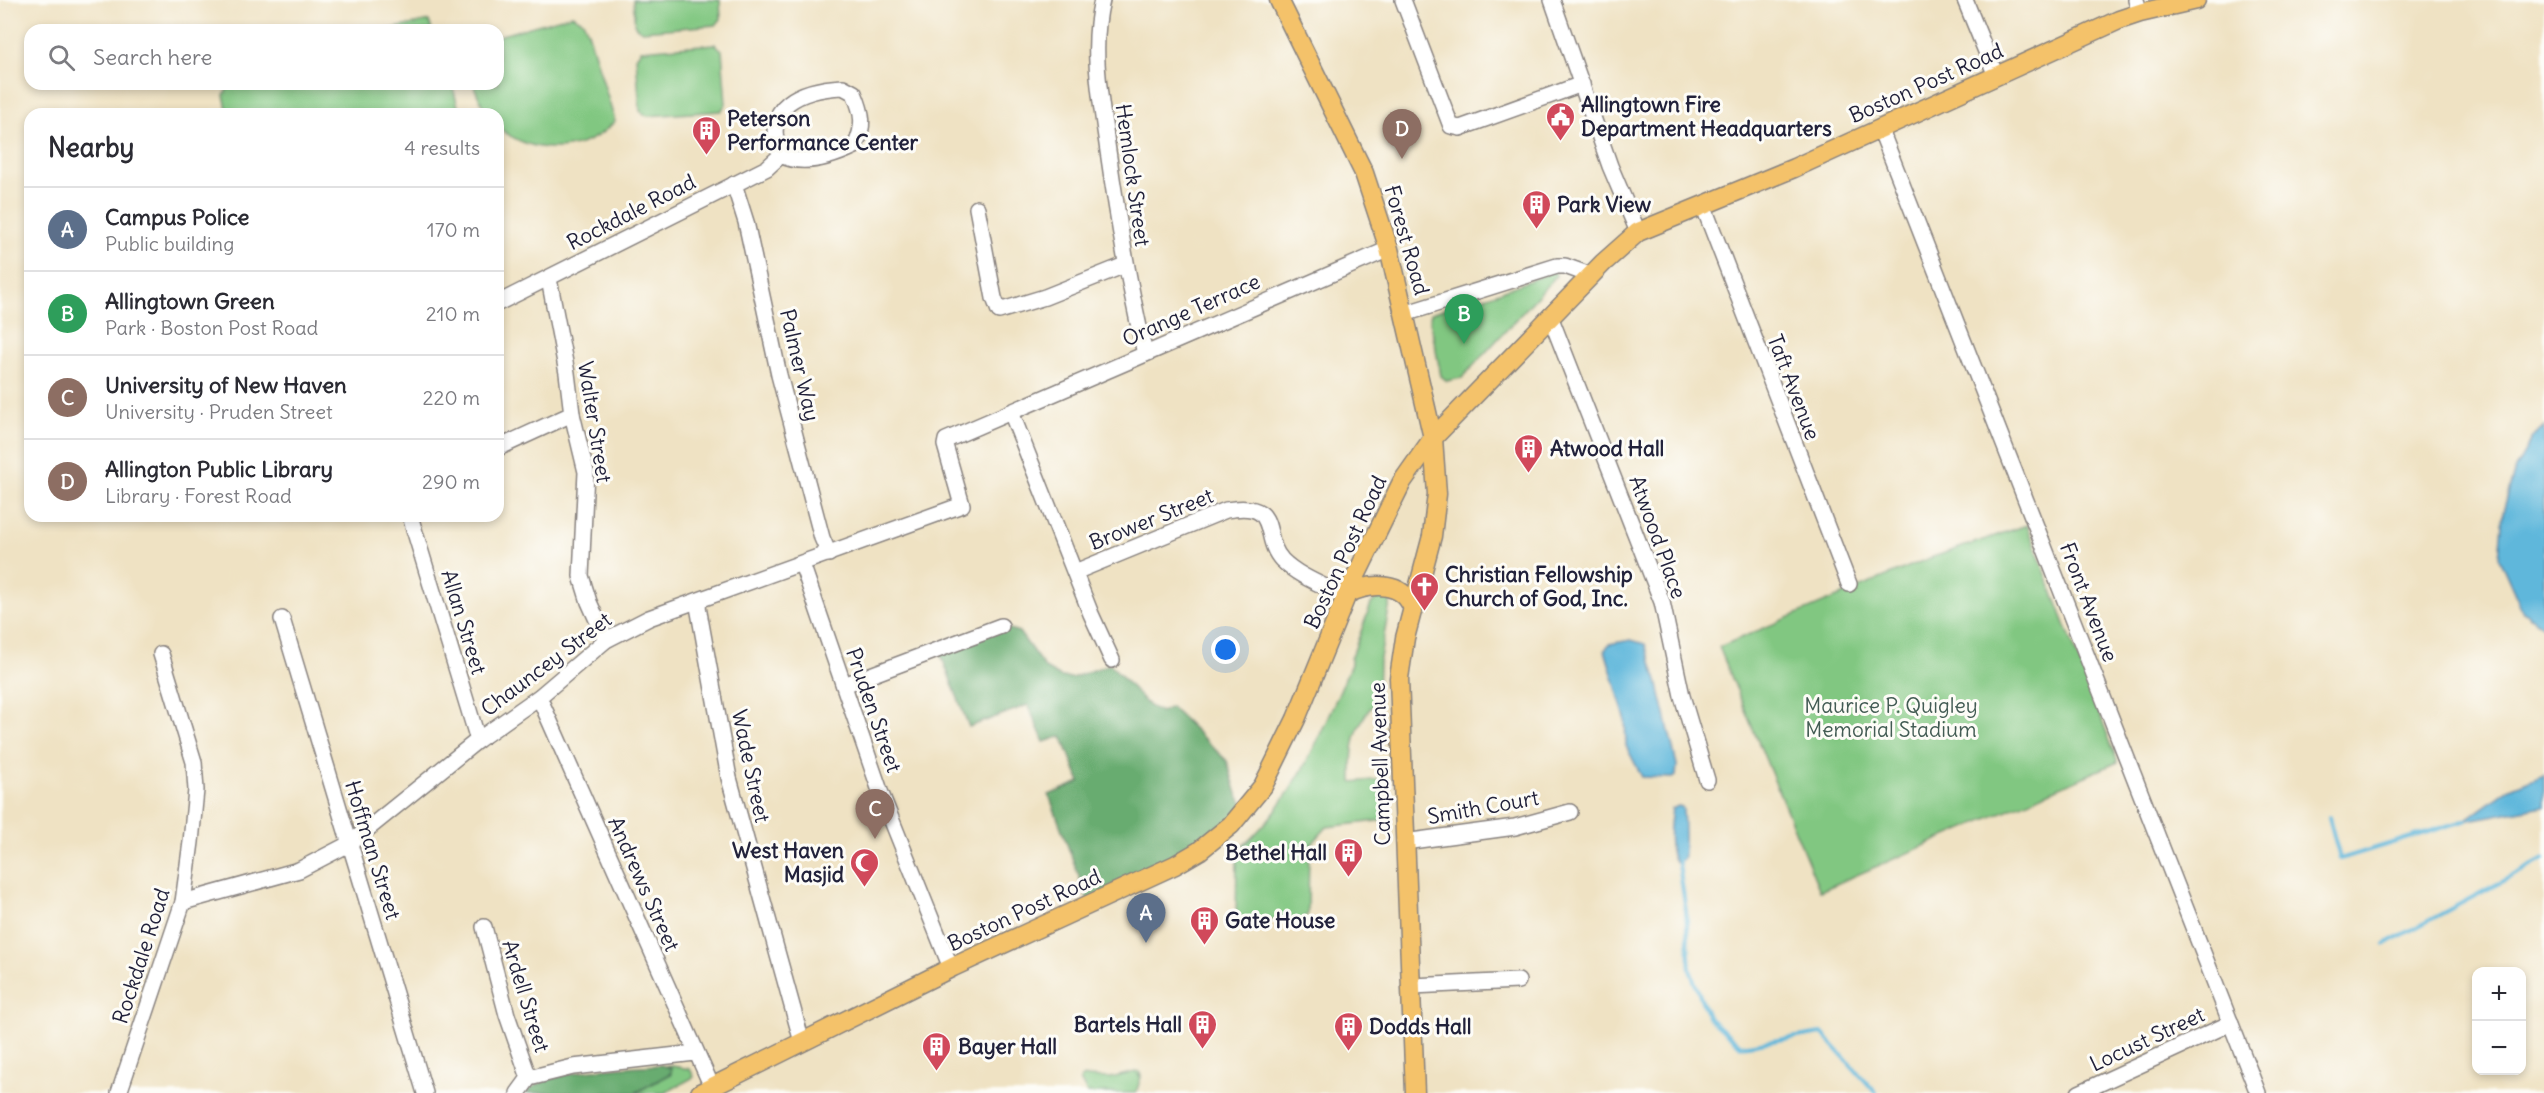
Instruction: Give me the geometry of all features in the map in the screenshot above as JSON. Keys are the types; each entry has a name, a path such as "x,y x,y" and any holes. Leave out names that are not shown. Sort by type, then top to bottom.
{"main road":[{"name":"Forest Road","path":"1279,0 1364,173 1389,249 1433,438"},
{"name":"Boston Post Road","path":"706,1090 951,968 1175,865 1199,851 1231,825 1263,786 1296,719 1383,515 1402,482 1433,438 1590,275 1638,232 1794,168 1996,76 2138,6 2196,0"},
{"name":"Campbell Avenue","path":"1415,1093 1399,678 1402,651 1432,536 1437,494 1433,438"},
{"path":"1347,596 1365,586 1386,586 1404,595 1413,609"}],"street":[{"name":"Hemlock Street","path":"1102,0 1098,16 1096,71 1125,265 1145,354"},
{"path":"1403,0 1451,126 1460,128 1582,84"},
{"path":"1552,0 1610,166 1638,232"},
{"path":"1965,0 1996,76"},
{"path":"843,87 854,93 863,114 862,131 855,146 815,159 800,160 781,155 775,128 778,115 786,104 817,88 843,87"},
{"name":"Front Avenue","path":"1880,128 2258,1093"},
{"name":"Rockdale Road","path":"504,298 549,279 767,168 781,155"},
{"name":"Palmer Way","path":"734,184 746,222 784,397 822,538 829,554"},
{"name":"Taft Avenue","path":"1703,205 1849,584"},
{"path":"977,208 992,290 999,311 1045,297 1125,265"},
{"name":"Orange Terrace","path":"1011,412 1269,298 1389,249"},
{"path":"1404,314 1557,266 1565,266 1590,275"},
{"name":"Walter Street","path":"549,279 567,373 572,414 586,472 581,576 589,602 606,640"},
{"name":"Atwood Place","path":"1550,316 1662,602 1682,696 1707,780"},
{"path":"1011,412 1112,660"},
{"name":"Chauncey Street","path":"183,902 299,870 349,844 478,740 540,697 606,640 649,618 962,505 945,445 946,440 1011,412"},
{"path":"504,445 572,414"},
{"name":"Brower Street","path":"1075,572 1226,510 1247,509 1266,520 1276,552 1288,565 1347,596"},
{"name":"Allan Street","path":"412,522 478,740"},
{"name":"Pruden Street","path":"802,564 880,791 951,968"},
{"name":"Wade Street","path":"697,601 729,778 802,1042"},
{"name":"Hoffman Street","path":"282,619 425,1093"},
{"path":"844,685 1001,626"},
{"name":"Rockdale Road","path":"119,1093 183,902 196,790 194,762 161,654"},
{"name":"Andrews Street","path":"540,697 695,1053 706,1090"},
{"name":"Smith Court","path":"1404,842 1515,827 1570,812"},
{"name":"Ardell Street","path":"484,927 507,1015 529,1078"},
{"path":"1412,986 1518,981"},
{"name":"Locust Street","path":"2079,1093 2231,1023"},
{"path":"518,1093 529,1078 573,1067 695,1053"}],"green space":[{"path":"633,0 720,0 721,19 716,25 642,31 635,26"},
{"path":"572,15 583,21 615,121 603,132 589,140 574,146 558,148 527,144 504,131 504,108 483,108 476,90 504,90 504,34"},
{"path":"429,21 430,24 415,24"},
{"path":"715,44 722,50 726,104 721,111 647,116 640,111 636,57 641,50"},
{"path":"227,90 454,90 458,108 227,108 224,95"},
{"path":"1555,271 1556,276 1462,378 1447,381 1441,376 1430,320 1431,313 1452,306 1459,307"},
{"name":"Maurice P. Quigley Memorial Stadium","path":"2027,525 2118,762 1820,891 1719,647 1927,559"},
{"path":"1379,596 1391,598 1379,663 1378,699 1369,709 1355,737 1352,782 1382,779 1386,820 1327,827 1309,847 1308,914 1302,920 1236,921 1237,851 1275,811 1305,765 1351,664 1371,604"},
{"path":"1001,626 1019,632 1045,668 1061,677 1072,678 1110,664 1149,706 1161,712 1171,707 1227,761 1237,794 1246,809 1231,825 1089,904 1049,795 1080,782 1062,736 1044,742 1028,705 969,727 939,650"},
{"path":"661,1065 671,1068 671,1073 635,1093 525,1093 553,1078 570,1074 609,1068"},
{"path":"666,1065 690,1069 694,1077 665,1093 635,1093 671,1074 669,1066"},
{"path":"1139,1071 1141,1075 1138,1075 1141,1077 1136,1093 1087,1093 1080,1080 1082,1077 1111,1078"}],"water":[{"path":"2544,426 2544,628 2522,610 2499,558 2503,512 2515,469 2533,437"},
{"path":"1631,640 1645,644 1657,681 1677,765 1676,776 1673,778 1642,777 1626,746 1625,718 1605,650 1609,644"},
{"path":"2544,774 2544,806 2464,821 2510,788"},
{"path":"1678,806 1683,810 1684,850 1683,859 1677,863 1671,853 1670,822 1672,809"}],"waterway":[{"path":"2329,817 2340,859 2467,820"},
{"path":"1678,858 1686,911 1690,970 1708,1017 1741,1046 1822,1033 1876,1093"},
{"path":"2385,944 2544,859"}],"place":[{"name":"Allingtown Fire Department Headquarters","path":"1560,142"},
{"name":"Peterson Performance Center","path":"706,156"},
{"name":"Allington Public Library","path":"1402,159"},
{"name":"Park View","path":"1536,230"},
{"name":"Allingtown Green","path":"1464,344"},
{"name":"Atwood Hall","path":"1529,474"},
{"name":"Christian Fellowship Church of God, Inc.","path":"1424,612"},
{"name":"University of New Haven","path":"875,839"},
{"name":"Bethel Hall","path":"1348,878"},
{"name":"West Haven Masjid","path":"865,888"},
{"name":"Campus Police","path":"1146,943"},
{"name":"Gate House","path":"1204,946"},
{"name":"Bartels Hall","path":"1203,1050"},
{"name":"Dodds Hall","path":"1348,1052"},
{"name":"Bayer Hall","path":"937,1072"}]}
